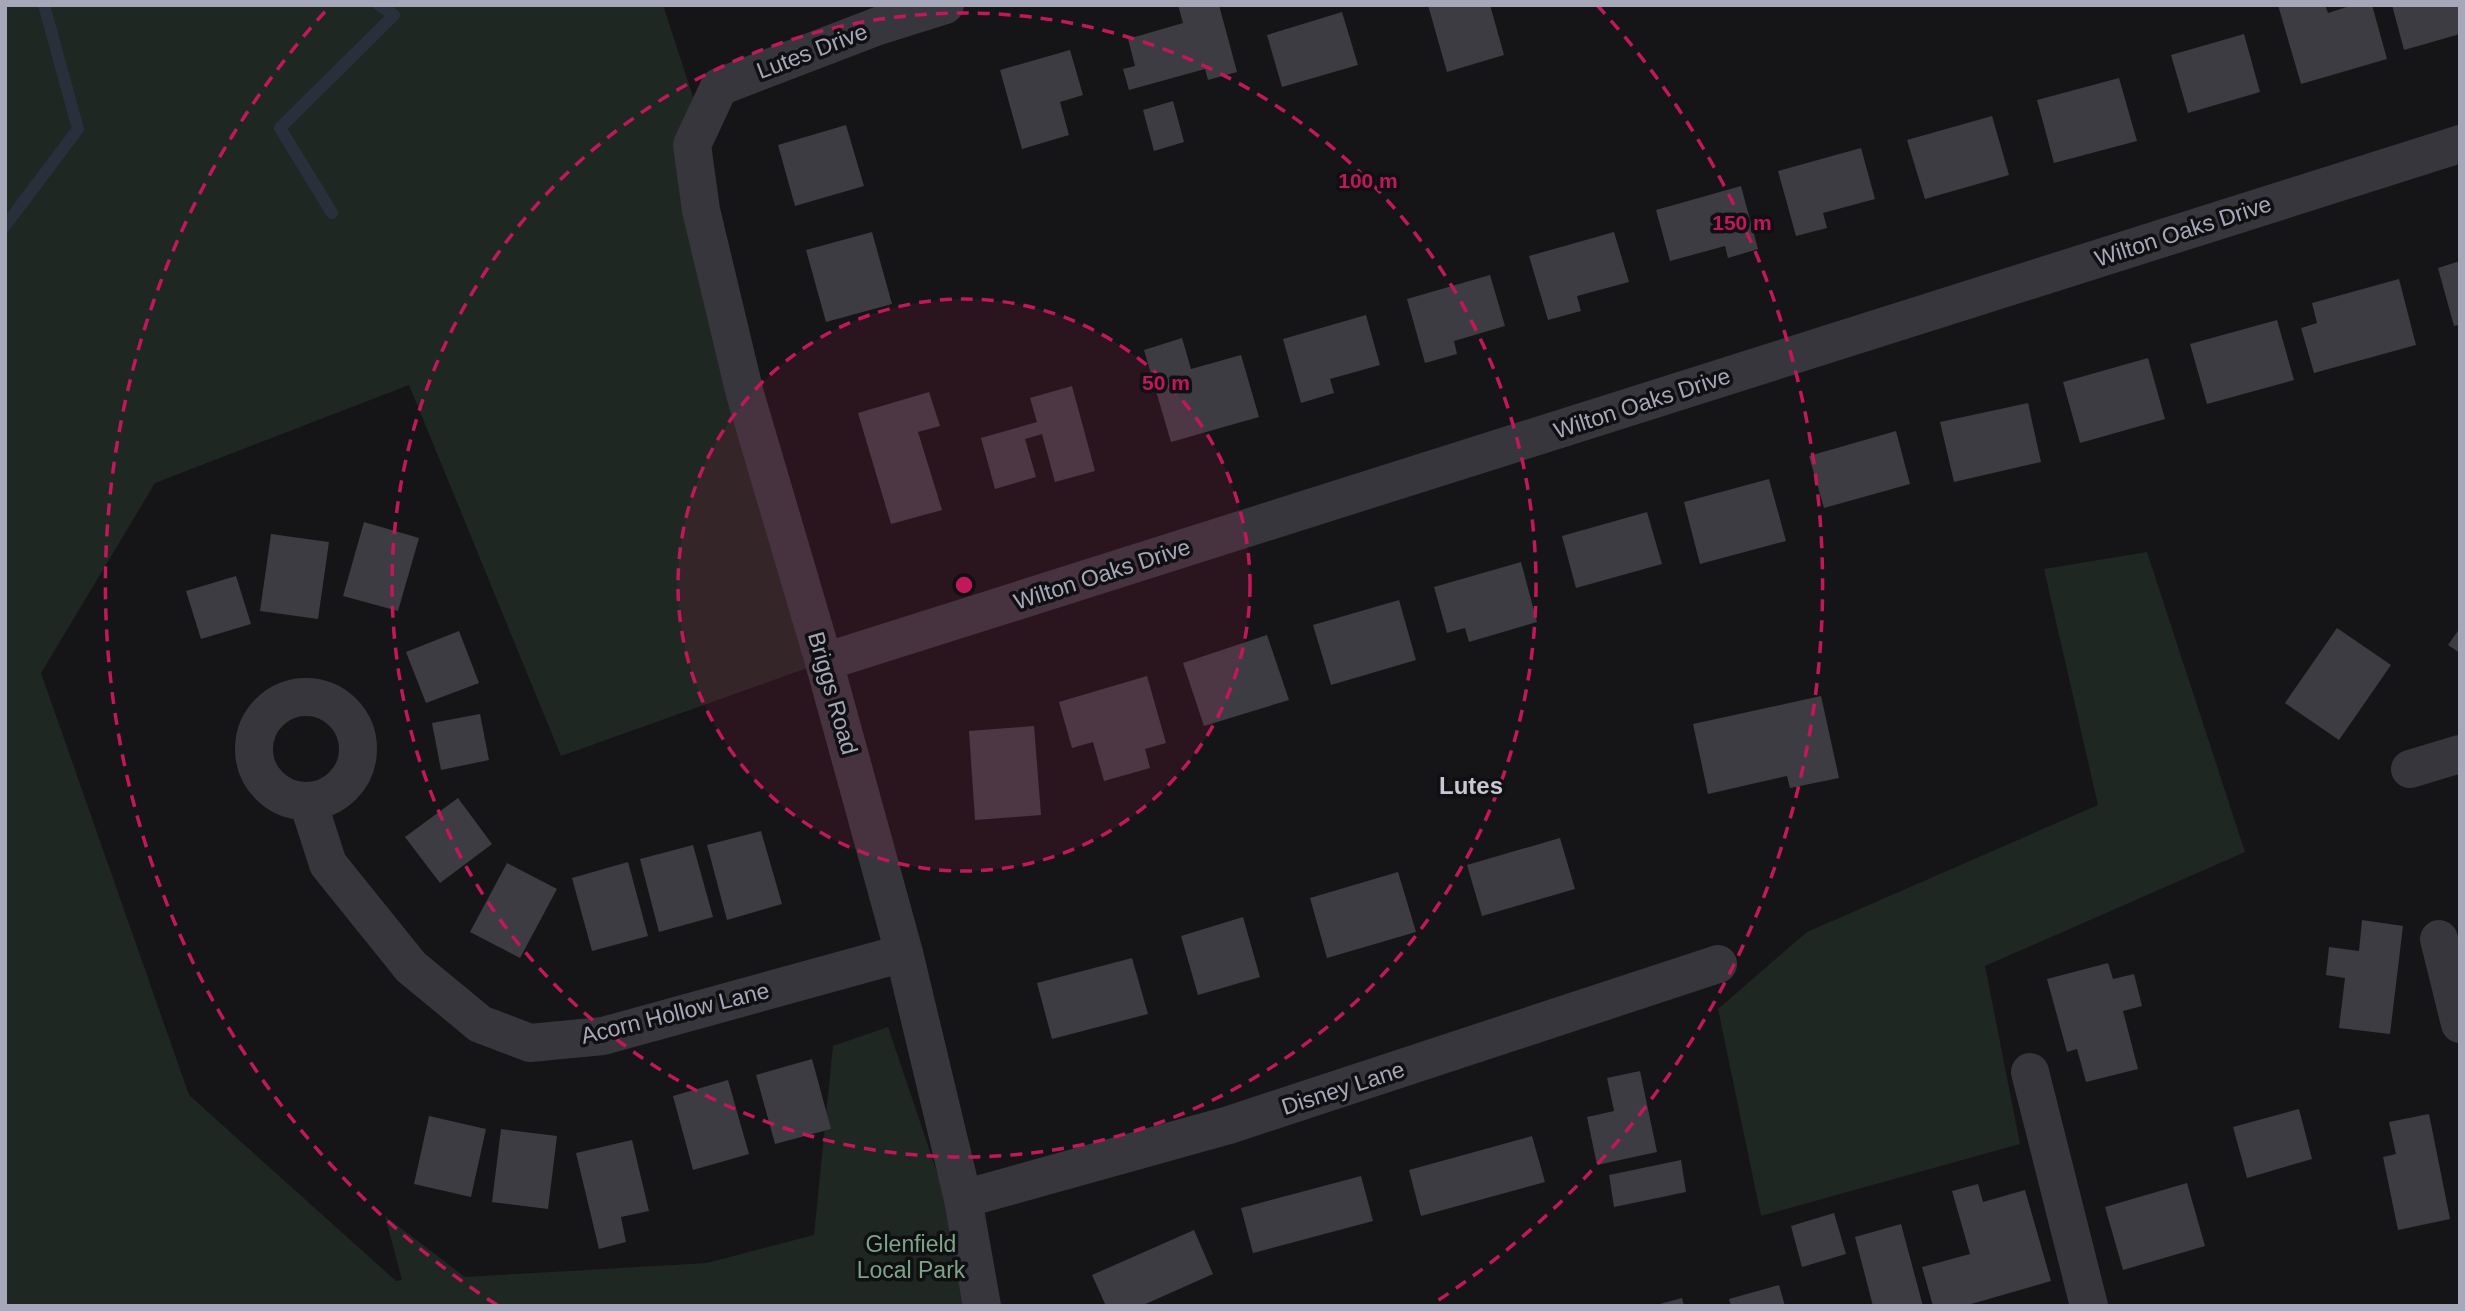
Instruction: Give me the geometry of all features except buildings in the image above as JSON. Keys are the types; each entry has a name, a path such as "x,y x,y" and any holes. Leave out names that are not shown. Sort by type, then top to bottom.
{"street":[{"name":"Lutes Drive","path":"719,87 878,26 945,5"},
{"name":"Briggs Road","path":"719,87 692,145 701,210 745,394 824,662 904,953 963,1199 982,1306"},
{"name":"Wilton Oaks Drive","path":"824,662 2460,144"},
{"path":"2410,769 2460,754"},
{"name":"Acorn Hollow Lane","path":"309,802 328,864 411,967 480,1024 530,1043 603,1036 904,953"},
{"path":"2439,939 2460,1024"},
{"name":"Disney Lane","path":"963,1199 1229,1125 1718,964"},
{"path":"2030,1072 2089,1306"}],"green space":[{"name":"Glenfield Local Park","path":"5,5 663,5 696,106 824,662 561,756 409,385 155,483 41,673 189,1095 396,1281 402,1280 385,1216 465,1277 707,1263 814,1235 833,1046 888,1027 982,1306 5,1306"},
{"path":"2147,552 2245,852 1985,966 2020,1144 1761,1216 1718,1009 1807,932 2098,805 2044,569"}],"waterway":[{"path":"5,226 78,129 44,5"},
{"path":"332,213 280,128 394,15 379,5"}],"district":[{"name":"Lutes","path":"1471,786"}]}
